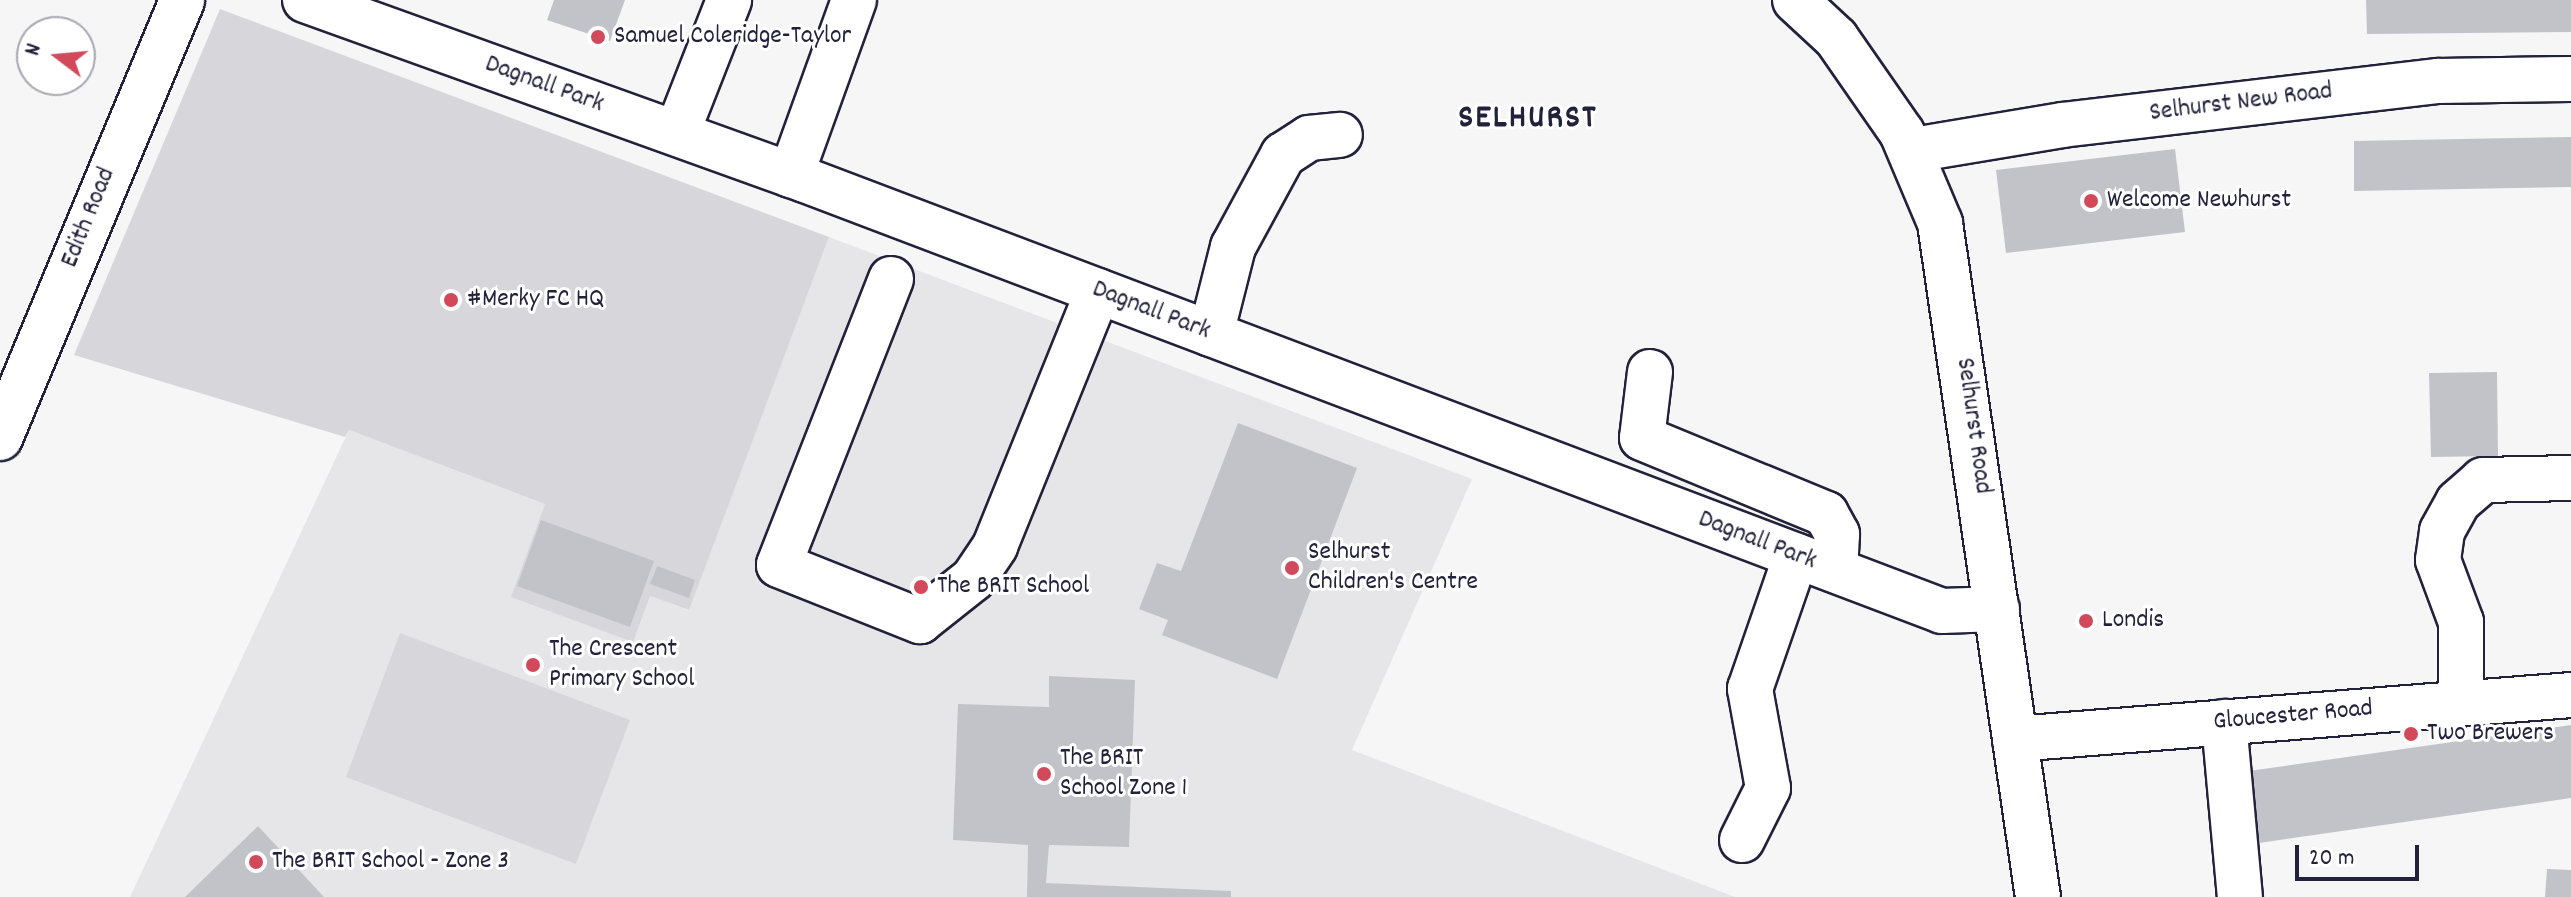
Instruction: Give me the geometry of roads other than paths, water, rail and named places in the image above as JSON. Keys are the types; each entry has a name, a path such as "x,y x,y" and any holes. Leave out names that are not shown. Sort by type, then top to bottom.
{"street":[{"name":"Edith Road","path":"0,438 182,0"},
{"name":"Dagnall Park","path":"305,0 791,175 1942,611 1997,609"},
{"path":"677,133 729,0"},
{"path":"791,175 854,0"},
{"name":"Selhurst Road","path":"1798,1 1836,38 1913,150 1933,198 1951,276 2038,897"},
{"name":"Selhurst New Road","path":"1913,150 2118,117 2438,81 2571,79"},
{"path":"1211,334 1233,247 1283,155 1309,138 1340,135"},
{"path":"891,279 779,565 920,621 973,579 995,546 1098,291"},
{"path":"1650,372 1642,438 1826,514 1837,534 1816,563 1750,689 1768,788 1742,840"},
{"path":"2461,702 2461,622 2438,560 2442,531 2458,502 2483,480 2571,478"},
{"name":"Gloucester Road","path":"2015,739 2571,695"},
{"path":"2224,722 2240,897"}],"place":[{"name":"Samuel Coleridge-Taylor","path":"598,37"},
{"name":"Welcome Newhurst","path":"2091,201"},
{"name":"#Merky FC HQ","path":"451,300"},
{"name":"Selhurst Children's Centre","path":"1292,568"},
{"name":"The BRIT School","path":"921,587"},
{"name":"Londis","path":"2086,621"},
{"name":"The Crescent Primary School","path":"533,665"},
{"name":"Two Brewers","path":"2411,734"},
{"name":"The BRIT School Zone 1","path":"1044,774"},
{"name":"The BRIT School - Zone 3","path":"256,862"}],"district":[{"name":"SELHURST","path":"1528,120"}]}
